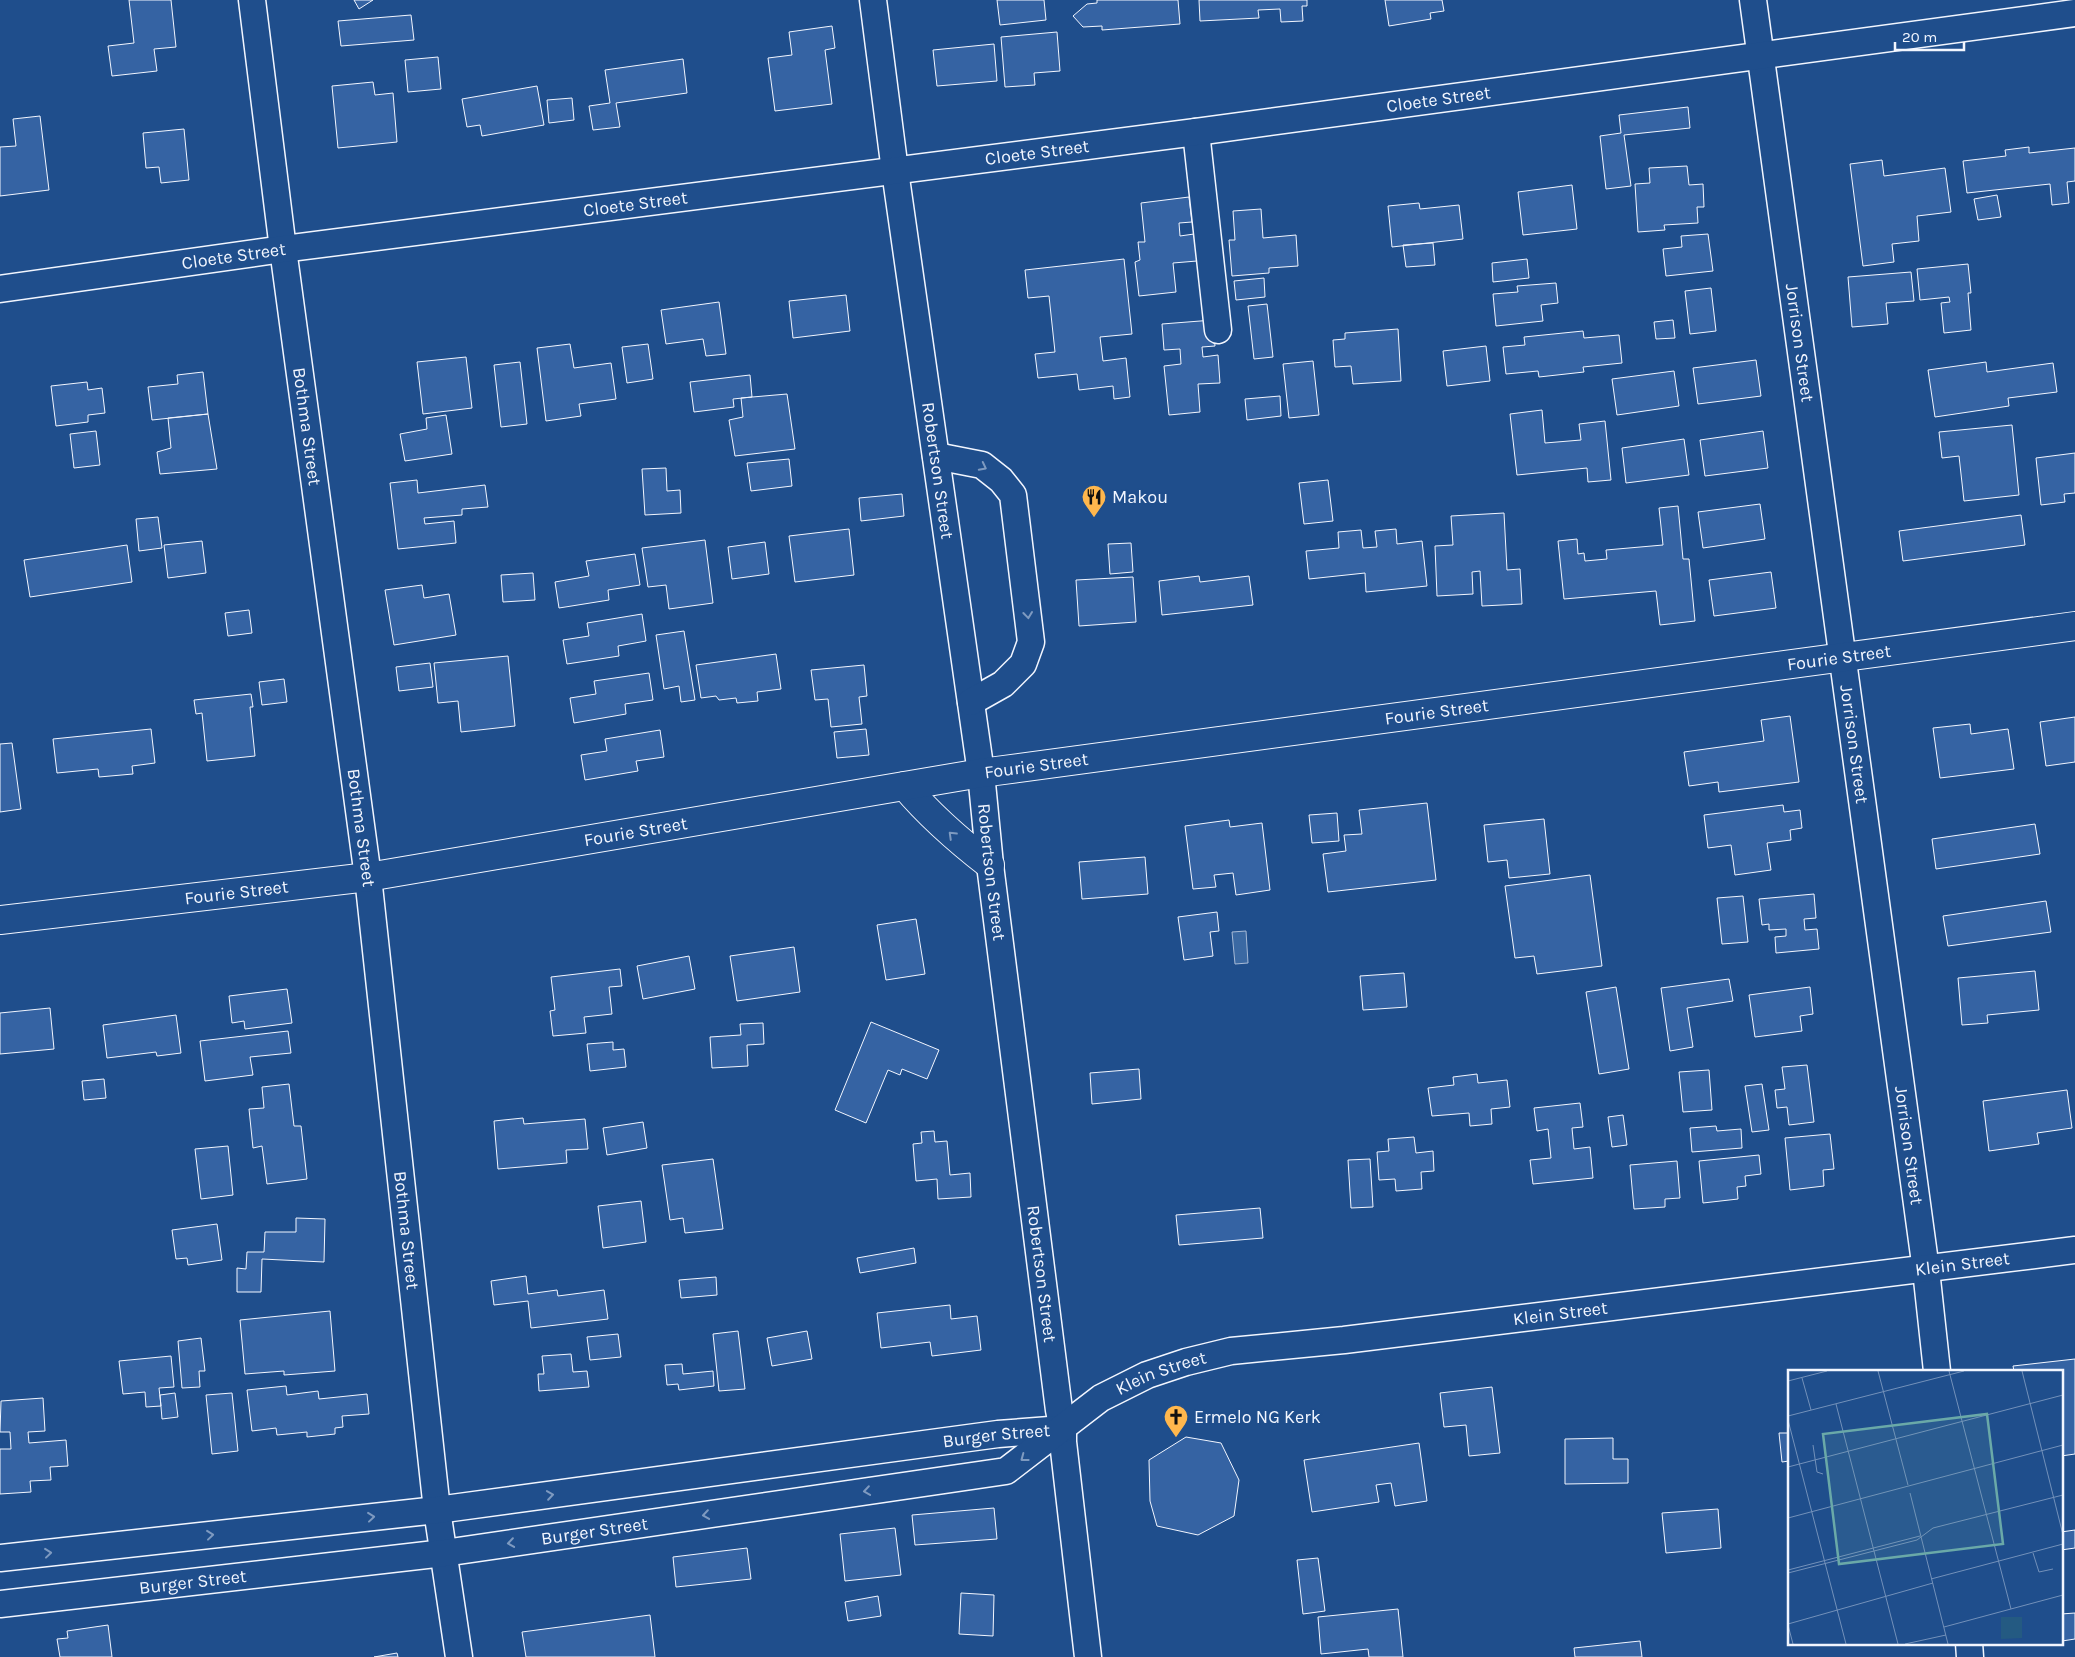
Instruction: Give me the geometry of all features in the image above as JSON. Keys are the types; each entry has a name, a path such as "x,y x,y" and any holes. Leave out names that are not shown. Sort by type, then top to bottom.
{"highway":[{"name":"Fourie Street","path":"0,920 368,877 981,773 2075,626"},
{"path":"905,786 919,803 959,841 990,866"}],"street":[{"name":"Bothma Street","path":"252,0 283,249 368,877 437,1510 459,1657"},
{"name":"Robertson Street","path":"873,0 895,171 981,773 990,866 1059,1410 1063,1429 1088,1657"},
{"name":"Jorrison Street","path":"1753,0 1926,1270 1937,1370"},
{"name":"Cloete Street","path":"0,289 283,249 1196,132 2075,13"},
{"path":"1196,132 1218,330"},
{"path":"936,456 982,465 1001,480 1013,495 1031,642 1023,664 1003,684 971,702"},
{"name":"Klein Street","path":"1063,1429 1101,1398 1147,1375 1186,1362 1232,1352 1926,1270 2075,1250"},
{"name":"Burger Street","path":"0,1558 437,1510 998,1434 1063,1429"},
{"name":"Burger Street","path":"0,1604 444,1552 1006,1471 1063,1429"},
{"path":"1968,1644 1970,1657"}],"water":[{"path":"1246,931 1248,963 1235,964 1232,932"}],"building":[{"path":"129,0 171,0 176,47 154,49 157,71 112,76 108,46 134,43"},
{"path":"354,0 373,0 359,9"},
{"path":"997,0 1044,0 1046,20 1000,25"},
{"path":"1097,0 1178,0 1180,24 1102,30 1102,26 1083,27 1073,16 1087,4 1097,3"},
{"path":"1199,0 1307,0 1307,6 1302,6 1303,21 1281,22 1280,9 1258,10 1259,18 1200,21"},
{"path":"1385,0 1442,0 1444,11 1430,13 1431,19 1389,26"},
{"path":"411,15 414,40 341,46 338,21"},
{"path":"832,26 835,48 825,50 832,104 775,111 768,58 792,55 789,32"},
{"path":"1057,32 1060,71 1034,73 1035,85 1005,87 1001,37"},
{"path":"994,44 997,81 937,86 933,50"},
{"path":"438,57 441,89 408,92 405,60"},
{"path":"683,59 687,93 616,103 620,127 593,130 589,106 610,103 605,70"},
{"path":"373,82 375,95 393,93 397,142 338,148 332,86"},
{"path":"537,86 544,125 482,136 480,125 467,127 462,99"},
{"path":"572,98 574,120 549,123 547,100"},
{"path":"1688,107 1690,128 1624,135 1631,186 1606,189 1600,136 1621,133 1619,115"},
{"path":"40,116 49,190 0,196 0,147 16,146 13,119"},
{"path":"184,129 189,180 161,183 159,167 146,168 143,133"},
{"path":"2029,147 2029,153 2075,148 2075,181 2067,182 2069,203 2052,205 2050,184 1967,193 1963,161 2006,156 2005,150"},
{"path":"1882,160 1884,176 1945,168 1951,212 1917,216 1919,241 1892,244 1894,262 1863,266 1850,164"},
{"path":"1687,166 1689,185 1703,184 1704,207 1697,207 1698,223 1664,225 1665,230 1638,232 1635,184 1650,183 1649,168"},
{"path":"1572,185 1577,229 1523,235 1518,192"},
{"path":"1997,195 2001,217 1978,220 1974,199"},
{"path":"1189,197 1192,222 1179,223 1180,236 1194,234 1197,261 1173,263 1176,292 1139,296 1135,262 1140,260 1138,242 1145,242 1141,203"},
{"path":"1419,203 1420,209 1459,205 1463,239 1392,247 1388,206"},
{"path":"1261,209 1263,238 1296,235 1298,266 1269,268 1269,273 1232,276 1229,240 1235,240 1233,211"},
{"path":"1708,234 1713,271 1666,276 1663,249 1682,247 1681,236"},
{"path":"1433,243 1435,265 1406,267 1403,245"},
{"path":"1124,259 1132,334 1100,337 1103,361 1126,358 1130,397 1114,399 1113,386 1079,390 1077,374 1038,378 1035,354 1055,352 1049,296 1028,298 1025,270"},
{"path":"1527,259 1529,278 1493,282 1492,263"},
{"path":"1968,264 1971,293 1968,293 1971,330 1944,333 1941,303 1950,302 1949,297 1920,300 1917,269"},
{"path":"1911,272 1914,301 1886,303 1888,324 1852,327 1848,277"},
{"path":"1264,278 1265,297 1236,300 1234,281"},
{"path":"1556,283 1558,303 1541,305 1543,321 1496,326 1493,294 1518,292 1517,286"},
{"path":"1711,288 1716,331 1690,334 1685,291"},
{"path":"846,295 850,331 793,338 789,301"},
{"path":"719,302 726,354 706,356 703,339 666,344 661,310"},
{"path":"1267,304 1273,357 1254,359 1248,306"},
{"path":"1213,320 1215,346 1202,347 1203,357 1218,355 1220,383 1198,384 1200,412 1169,415 1164,366 1181,364 1180,349 1164,350 1162,324"},
{"path":"1673,320 1675,338 1656,339 1654,322"},
{"path":"1398,329 1401,381 1353,384 1351,366 1335,367 1333,340 1345,339 1345,333"},
{"path":"1583,331 1584,338 1619,335 1622,363 1583,367 1584,372 1539,377 1538,371 1506,374 1503,347 1525,345 1524,337"},
{"path":"570,344 574,368 611,363 616,399 579,404 581,416 546,421 537,348"},
{"path":"648,344 653,379 627,383 622,347"},
{"path":"1486,346 1490,381 1447,386 1443,351"},
{"path":"466,357 472,408 423,414 417,362"},
{"path":"1756,360 1761,396 1698,404 1693,368"},
{"path":"1313,361 1319,415 1289,418 1283,364"},
{"path":"520,362 527,424 501,427 494,365"},
{"path":"1986,362 1987,372 2053,363 2057,392 2008,398 2009,406 1935,417 1928,370"},
{"path":"1674,371 1679,406 1617,415 1612,379"},
{"path":"203,372 208,414 152,420 148,387 178,384 177,375"},
{"path":"750,375 752,397 733,399 734,407 694,412 690,382"},
{"path":"87,382 88,390 102,388 105,413 88,415 88,422 56,426 51,386"},
{"path":"787,394 795,449 735,456 729,420 743,417 741,398"},
{"path":"1280,396 1281,416 1247,420 1245,399"},
{"path":"1542,410 1545,443 1581,440 1579,424 1605,421 1611,480 1588,482 1587,468 1517,475 1510,414"},
{"path":"208,414 217,469 160,474 157,452 171,448 168,418"},
{"path":"446,415 452,454 405,461 400,434 427,429 426,418"},
{"path":"2012,425 2019,495 1964,501 1959,456 1942,458 1939,432"},
{"path":"96,431 100,465 74,468 70,434"},
{"path":"1763,431 1768,468 1705,476 1700,440"},
{"path":"1684,439 1689,475 1626,483 1622,448"},
{"path":"2075,453 2075,493 2064,494 2065,502 2041,505 2036,458"},
{"path":"789,459 792,486 751,491 747,463"},
{"path":"666,468 667,491 680,490 681,513 645,515 642,469"},
{"path":"417,480 418,493 485,485 488,507 462,509 462,515 424,518 425,524 454,521 456,543 398,549 390,483"},
{"path":"1328,480 1333,521 1304,524 1299,483"},
{"path":"902,494 904,516 861,521 859,498"},
{"path":"1760,504 1765,539 1703,548 1698,512"},
{"path":"1678,506 1683,559 1689,559 1695,621 1660,625 1656,591 1564,599 1558,541 1577,539 1578,554 1584,553 1585,561 1607,559 1606,550 1663,545 1659,508"},
{"path":"1504,513 1507,570 1520,569 1522,604 1482,606 1480,571 1472,572 1473,594 1437,596 1435,546 1453,545 1451,516"},
{"path":"2021,515 2025,545 1903,561 1899,531"},
{"path":"158,517 162,548 139,551 136,519"},
{"path":"849,529 854,575 795,582 789,536"},
{"path":"1396,529 1397,544 1422,541 1427,586 1366,592 1365,573 1309,579 1306,551 1339,548 1338,532 1361,530 1363,548 1377,547 1375,531"},
{"path":"705,540 713,603 669,609 666,585 648,587 642,548"},
{"path":"202,541 206,573 168,578 164,545"},
{"path":"765,542 769,574 732,579 728,547"},
{"path":"1131,543 1133,572 1110,574 1108,544"},
{"path":"127,545 132,582 30,597 24,560"},
{"path":"635,554 640,585 608,590 609,600 559,608 555,582 589,576 586,561"},
{"path":"1771,572 1776,608 1714,616 1709,580"},
{"path":"533,573 535,600 503,602 501,575"},
{"path":"1199,576 1200,582 1249,576 1253,605 1162,615 1159,581"},
{"path":"1133,577 1136,622 1079,626 1076,580"},
{"path":"422,585 424,598 449,594 456,635 394,645 385,590"},
{"path":"249,610 252,633 228,636 225,613"},
{"path":"642,614 646,641 618,646 619,656 567,664 563,640 589,636 587,623"},
{"path":"684,631 695,700 681,702 679,686 664,689 656,635"},
{"path":"776,654 781,689 757,692 758,701 737,703 736,698 719,700 716,696 701,698 696,665"},
{"path":"508,656 515,726 461,732 458,701 438,703 434,663"},
{"path":"430,663 433,687 399,691 396,667"},
{"path":"864,665 867,696 859,697 862,724 831,727 828,699 815,700 811,670"},
{"path":"649,673 653,700 625,704 626,714 574,723 570,698 596,694 594,681"},
{"path":"284,679 287,702 262,705 259,682"},
{"path":"251,694 253,707 250,707 255,756 207,761 202,713 196,714 194,700"},
{"path":"1790,716 1799,782 1719,792 1718,782 1689,786 1684,752 1764,741 1761,720"},
{"path":"2075,717 2075,762 2046,766 2040,722"},
{"path":"1970,724 1971,734 2008,729 2014,769 1940,778 1933,728"},
{"path":"151,729 155,763 132,766 133,774 99,777 98,769 57,773 53,739"},
{"path":"866,729 869,755 837,758 834,732"},
{"path":"660,730 664,757 636,761 638,771 585,780 581,755 607,751 605,739"},
{"path":"12,743 21,809 0,812 0,744"},
{"path":"1427,803 1436,880 1328,892 1323,854 1346,851 1344,835 1362,834 1359,810"},
{"path":"1783,805 1784,812 1800,810 1802,828 1790,830 1791,840 1767,843 1771,870 1735,875 1731,845 1708,848 1704,815"},
{"path":"1337,813 1339,841 1312,843 1309,815"},
{"path":"1544,819 1550,874 1509,878 1507,860 1488,862 1484,825"},
{"path":"1229,820 1230,827 1262,823 1270,890 1236,895 1233,873 1214,875 1216,887 1193,889 1185,826"},
{"path":"2035,824 2040,854 1936,869 1932,839"},
{"path":"1145,857 1148,894 1082,899 1079,862"},
{"path":"1590,875 1602,966 1537,974 1534,956 1515,958 1505,886"},
{"path":"1814,894 1816,918 1804,919 1805,930 1817,929 1819,949 1776,953 1775,937 1786,936 1786,929 1769,930 1769,924 1762,925 1759,899"},
{"path":"1743,896 1748,942 1722,944 1717,898"},
{"path":"2046,901 2051,932 1948,946 1943,916"},
{"path":"1217,912 1219,931 1210,932 1213,956 1184,960 1178,917"},
{"path":"916,919 925,974 886,980 877,925"},
{"path":"794,947 800,992 737,1001 730,956"},
{"path":"689,956 695,989 643,999 637,966"},
{"path":"620,969 622,986 609,987 612,1014 584,1017 586,1033 553,1036 550,1011 555,1010 551,977"},
{"path":"2035,971 2039,1010 1987,1015 1988,1023 1962,1025 1958,978"},
{"path":"1404,973 1407,1007 1363,1010 1360,976"},
{"path":"1729,979 1733,1001 1687,1008 1693,1047 1670,1051 1661,988"},
{"path":"1616,987 1629,1069 1599,1074 1586,992"},
{"path":"1810,987 1813,1014 1800,1016 1802,1031 1755,1037 1749,995"},
{"path":"287,989 292,1023 245,1029 244,1021 232,1023 229,996"},
{"path":"50,1008 54,1049 0,1054 0,1013"},
{"path":"176,1015 181,1053 157,1056 156,1052 107,1058 103,1025"},
{"path":"871,1022 939,1050 927,1079 902,1069 900,1075 888,1070 866,1123 835,1110"},
{"path":"763,1023 764,1044 747,1045 748,1066 712,1068 710,1037 741,1035 740,1024"},
{"path":"288,1031 291,1053 250,1057 253,1075 205,1081 200,1041"},
{"path":"613,1042 613,1050 624,1049 626,1067 590,1071 587,1044"},
{"path":"1807,1065 1814,1122 1789,1125 1787,1107 1777,1108 1775,1090 1785,1089 1782,1067"},
{"path":"1139,1069 1141,1099 1092,1104 1090,1073"},
{"path":"1709,1070 1712,1110 1683,1112 1679,1072"},
{"path":"1477,1074 1478,1083 1507,1080 1510,1107 1491,1109 1492,1124 1470,1126 1469,1113 1432,1116 1428,1088 1454,1085 1453,1077"},
{"path":"104,1079 106,1098 84,1100 82,1081"},
{"path":"289,1084 294,1126 301,1126 307,1179 267,1184 262,1146 253,1148 249,1109 264,1108 262,1087"},
{"path":"1762,1084 1769,1130 1752,1132 1745,1086"},
{"path":"2067,1090 2072,1128 2037,1133 2039,1144 1989,1151 1983,1101"},
{"path":"1580,1103 1583,1127 1572,1128 1574,1149 1590,1147 1593,1178 1533,1184 1530,1160 1551,1158 1548,1129 1537,1131 1534,1108"},
{"path":"1623,1115 1627,1145 1612,1147 1608,1117"},
{"path":"523,1118 524,1124 585,1119 588,1149 566,1150 567,1163 498,1169 494,1121"},
{"path":"643,1122 647,1148 607,1155 603,1128"},
{"path":"1716,1126 1717,1131 1741,1129 1742,1148 1692,1152 1690,1128"},
{"path":"934,1131 935,1142 947,1141 950,1175 970,1173 971,1197 938,1199 937,1179 916,1181 913,1144 922,1143 921,1132"},
{"path":"1830,1134 1834,1169 1823,1170 1824,1186 1790,1190 1785,1138"},
{"path":"1414,1137 1416,1153 1433,1151 1434,1171 1421,1172 1422,1189 1396,1191 1395,1179 1379,1180 1377,1152 1389,1151 1388,1139"},
{"path":"228,1146 233,1195 201,1199 195,1149"},
{"path":"1759,1155 1761,1174 1745,1176 1746,1186 1737,1187 1738,1199 1703,1203 1699,1161"},
{"path":"713,1159 723,1229 685,1233 683,1218 670,1220 662,1165"},
{"path":"1370,1159 1373,1207 1351,1208 1348,1160"},
{"path":"1677,1161 1680,1198 1665,1199 1665,1207 1634,1209 1630,1165"},
{"path":"641,1201 646,1242 603,1248 598,1206"},
{"path":"1260,1208 1263,1238 1179,1245 1176,1215"},
{"path":"296,1218 325,1219 324,1262 262,1259 261,1292 237,1292 237,1268 246,1269 247,1252 264,1252 265,1232 296,1232"},
{"path":"217,1224 222,1260 188,1265 187,1258 176,1259 172,1230"},
{"path":"914,1248 916,1263 860,1273 857,1258"},
{"path":"526,1276 528,1294 557,1290 558,1296 604,1290 608,1319 531,1328 528,1301 494,1305 491,1281"},
{"path":"716,1277 717,1295 681,1298 679,1280"},
{"path":"950,1305 951,1319 977,1316 981,1350 932,1356 930,1342 881,1348 877,1313"},
{"path":"330,1311 335,1371 284,1375 284,1371 245,1374 240,1320"},
{"path":"738,1331 745,1389 719,1391 713,1334"},
{"path":"807,1331 812,1359 772,1366 767,1338"},
{"path":"618,1334 621,1357 590,1360 587,1337"},
{"path":"201,1338 205,1371 199,1371 200,1387 182,1388 178,1341"},
{"path":"571,1354 573,1372 587,1371 589,1387 539,1391 538,1374 544,1374 542,1356"},
{"path":"171,1356 174,1387 159,1388 161,1406 146,1407 145,1392 123,1394 119,1361"},
{"path":"2075,1359 2075,1454 2062,1456 2062,1370 2014,1370 2013,1366"},
{"path":"682,1364 683,1374 713,1371 714,1386 679,1390 678,1384 667,1385 665,1365"},
{"path":"286,1386 287,1395 318,1391 319,1399 367,1394 369,1414 342,1416 343,1427 335,1428 335,1434 307,1437 307,1432 277,1435 276,1428 252,1431 247,1390"},
{"path":"1492,1387 1500,1453 1469,1456 1466,1425 1444,1427 1440,1393"},
{"path":"175,1393 178,1417 162,1419 160,1395"},
{"path":"232,1393 238,1451 212,1454 206,1395"},
{"path":"43,1398 45,1431 28,1432 29,1443 66,1440 68,1466 50,1467 51,1480 30,1481 31,1492 0,1494 0,1449 11,1449 10,1432 0,1432 1,1401"},
{"path":"1779,1433 1788,1433 1788,1461 1782,1462"},
{"path":"1186,1437 1221,1443 1239,1480 1234,1516 1198,1535 1157,1526 1150,1501 1149,1460"},
{"path":"1613,1438 1613,1459 1628,1459 1628,1483 1565,1484 1565,1439"},
{"path":"1419,1443 1427,1501 1395,1506 1391,1483 1376,1485 1379,1502 1312,1512 1304,1460"},
{"path":"994,1508 997,1539 915,1545 912,1515"},
{"path":"1718,1509 1721,1548 1666,1553 1662,1513"},
{"path":"895,1528 901,1575 845,1581 840,1534"},
{"path":"2075,1530 2075,1548 2062,1550 2062,1532"},
{"path":"747,1548 751,1579 676,1587 673,1557"},
{"path":"1318,1558 1325,1611 1303,1614 1297,1560"},
{"path":"961,1593 994,1595 993,1636 959,1634"},
{"path":"878,1596 881,1616 848,1621 845,1602"},
{"path":"1398,1609 1403,1657 1369,1657 1368,1649 1321,1654 1318,1617"},
{"path":"2075,1613 2075,1639 2062,1641 2062,1614"},
{"path":"650,1615 655,1657 526,1657 522,1632"},
{"path":"108,1625 112,1657 60,1657 57,1639 68,1638 67,1631"},
{"path":"1640,1641 1642,1657 1575,1657 1574,1648"},
{"path":"397,1653 398,1657 374,1657"}],"place":[{"name":"Makou","path":"1094,518"},
{"name":"Ermelo NG Kerk","path":"1176,1438"}]}
